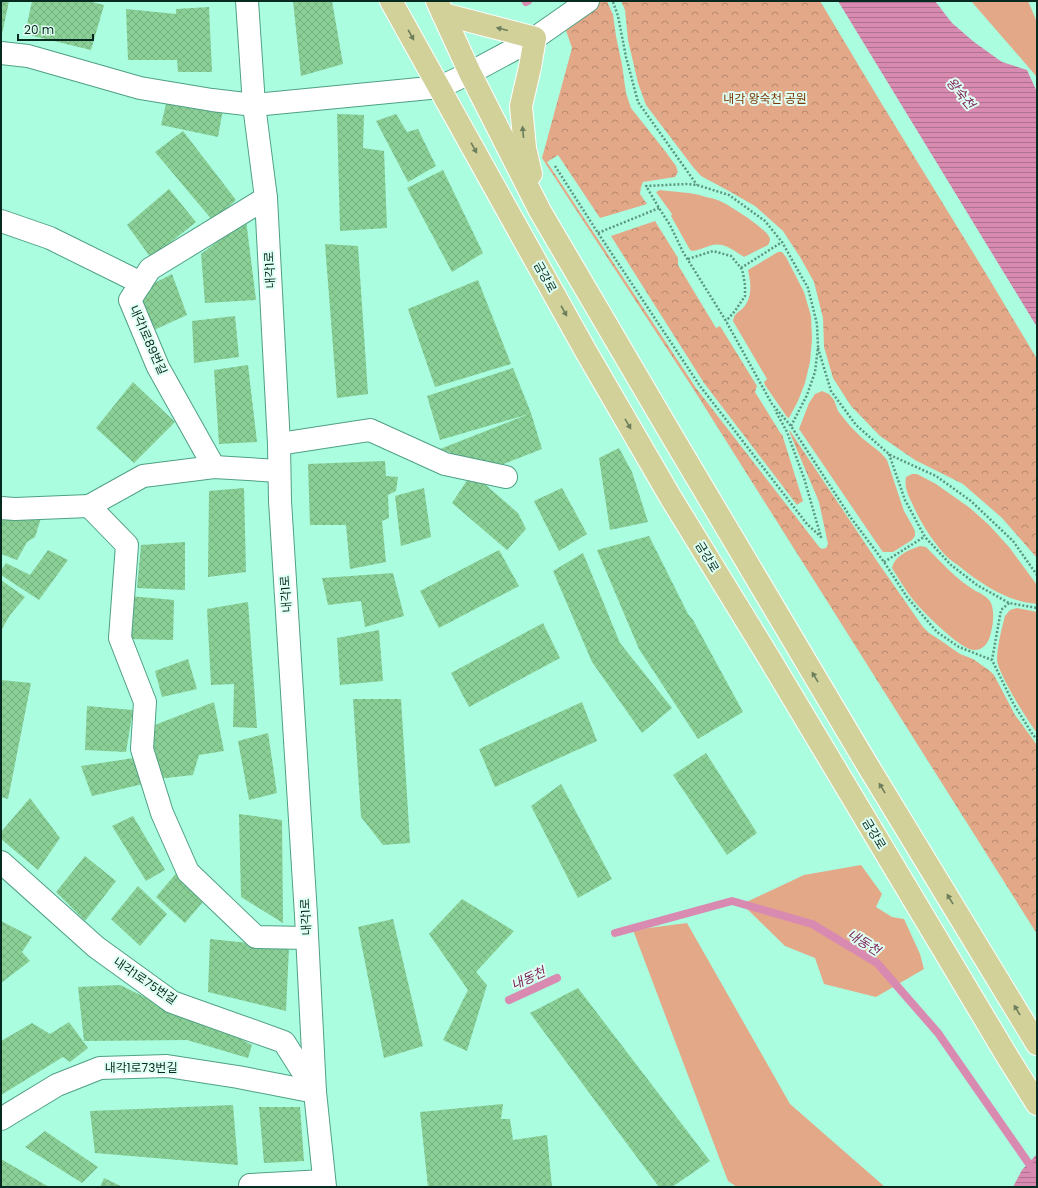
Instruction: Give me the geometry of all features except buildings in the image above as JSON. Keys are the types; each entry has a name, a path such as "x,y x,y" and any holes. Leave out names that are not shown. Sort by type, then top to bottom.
{"main road":[{"name":"금강로","path":"391,1 584,348 664,485 1035,1102"},
{"path":"440,8 535,38 521,106 525,148 540,211"},
{"path":"440,8 470,73 540,211 868,766 1037,1044"}],"street":[{"name":"내각1로","path":"247,1 254,105 266,198 279,444 279,471 308,938 315,1092 325,1184"},
{"path":"1,53 28,56 140,88 212,100 254,105 440,87 470,73 535,38 588,1"},
{"name":"내각1로89번길","path":"214,467 158,367 130,300 150,269 266,198"},
{"path":"1,221 50,238 141,283"},
{"path":"279,444 370,430 445,464 506,477"},
{"path":"1,508 15,509 89,506 143,476 214,467 279,471"},
{"path":"89,506 127,545 120,638 145,702 142,749 162,813 188,872 256,937 308,938"},
{"name":"내각1로75번길","path":"1,862 96,947 172,1002 284,1042 315,1092"},
{"name":"내각1로73번길","path":"1,1119 57,1085 100,1068 167,1066 238,1077 315,1092"},
{"path":"250,1185 325,1184"}],"path":[{"path":"613,1 618,16 626,57 638,102 697,185"},
{"path":"555,166 700,386 807,524 821,537 804,478 787,432 726,321 646,186 668,184 697,185 729,195 765,221 782,242 808,288 817,324 818,347 815,372 807,395 791,426"},
{"path":"598,233 659,208"},
{"path":"740,268 782,242"},
{"path":"688,259 713,251 731,256 740,268 743,273 745,296 726,321"},
{"path":"818,347 831,391 856,425 888,453 936,476 971,500 1013,541 1037,575"},
{"path":"772,404 791,426 851,518 884,562 907,597 937,632 959,647 992,660"},
{"path":"888,453 905,500 925,537 951,565 977,585 1008,603 1037,608"},
{"path":"884,562 925,537"},
{"path":"1008,603 1001,610 992,660 1013,703 1037,739"}],"green space":[{"path":"571,1 607,1 613,15 626,93 631,108 665,151 676,166 678,172 675,177 643,182 640,194 647,204 600,218 558,155 547,162 696,388 820,548 823,549 827,547 828,544 819,502 789,431 923,627 929,633 960,654 973,659 994,675 1015,715 1037,745 1037,934 694,390 542,158 572,48 559,10"},
{"name":"내각 왕숙천 공원","path":"621,1 820,1 1037,359 1037,558 1002,518 963,484 915,460 880,436 851,406 833,378 824,347 823,318 814,282 783,231 755,206 701,176 646,105 638,83 628,40 625,10"},
{"path":"971,1 1028,1 1037,22 1037,77"},
{"path":"660,190 695,194 722,202 764,230 770,239 769,243 768,245 744,257 725,246 716,244 698,250 690,250 671,216 672,214 656,192"},
{"path":"655,221 678,258 678,265 716,328 720,326 757,386 755,392 782,434 803,501 797,505 704,383 611,236"},
{"path":"778,252 782,252 786,257 804,292 811,316 812,339 810,362 805,383 789,418 765,385 764,382 767,379 733,321 735,315 746,305 750,295 748,270"},
{"path":"822,391 829,394 834,400 838,411 850,426 887,460 904,511 915,531 915,536 912,540 893,552 883,552 799,429 809,403 815,394"},
{"path":"912,474 917,474 936,484 970,508 989,525 1009,547 1037,585 1037,604 1016,600 995,591 947,557 927,532 909,497 906,487 906,477"},
{"path":"920,546 926,547 955,576 990,601 993,615 992,628 988,642 982,648 973,650 967,648 942,629 914,601 892,568 899,556"},
{"path":"1017,608 1037,612 1037,733 1007,685 998,665 997,659 1005,616 1010,610"},
{"path":"861,865 882,894 876,907 892,917 904,919 920,954 924,969 876,997 824,984 815,958 785,946 742,904 804,875"},
{"path":"687,923 790,1104 885,1187 737,1187 728,1181 633,930"}],"water":[{"name":"왕숙천","path":"838,1 935,1 952,23 974,42 1002,62 1027,70 1037,92 1037,327"},
{"path":"1037,1154 1037,1187 1013,1187 1022,1170"}],"waterway":[{"name":"내동천","path":"615,933 732,901 812,924 877,963 938,1033 1034,1171"},
{"name":"내동천","path":"509,1000 557,978"}]}
